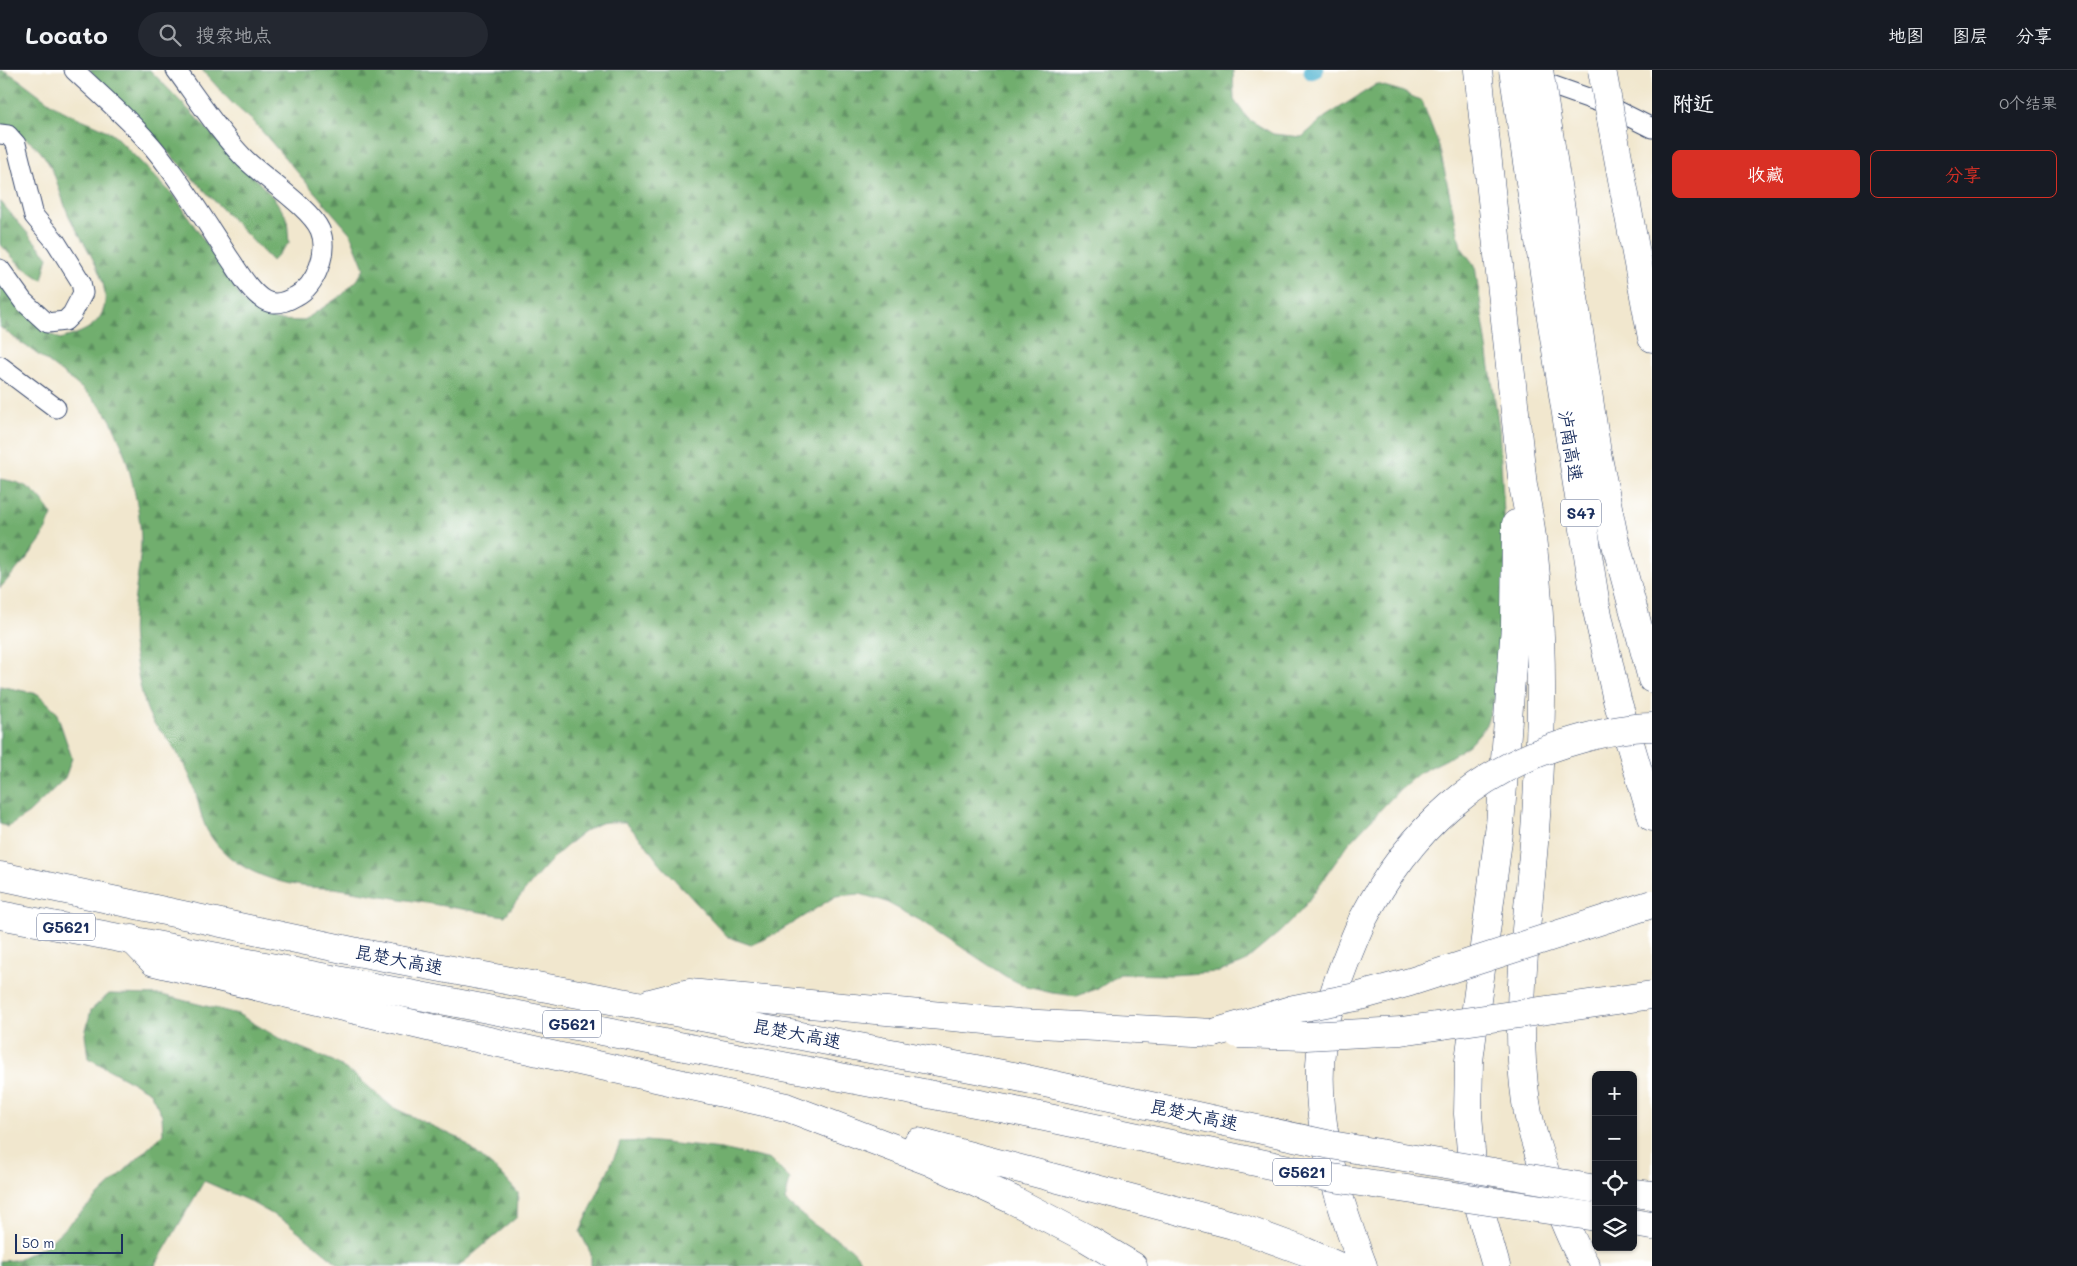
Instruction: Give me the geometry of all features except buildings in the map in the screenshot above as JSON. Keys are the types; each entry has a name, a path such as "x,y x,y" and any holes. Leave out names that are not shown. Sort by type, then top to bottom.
{"highway":[{"path":"1478,70 1523,486 1531,521 1542,668 1542,712 1535,832 1520,992 1524,1082 1532,1130 1551,1188 1573,1243 1586,1266"},
{"name":"泸南高速","path":"1512,70 1596,606 1617,700 1650,812"},
{"name":"泸南高速","path":"1539,70 1597,453 1614,538 1652,679"},
{"path":"1602,70 1652,338"},
{"path":"1496,1266 1480,1218 1474,1188 1468,1114 1469,1061 1500,825 1513,668 1515,527 1523,486"},
{"path":"1363,1266 1344,1213 1323,1126 1319,1090 1326,1021 1348,954 1362,920 1383,882 1410,845 1437,816 1489,777 1559,745 1600,733 1652,727"},
{"name":"昆楚大高速","path":"0,876 478,975 1013,1076 1332,1145 1592,1188"},
{"path":"1214,1033 1294,1009 1410,982 1652,904"},
{"name":"昆楚大高速","path":"0,914 1011,1110 1326,1177 1592,1217"},
{"path":"132,939 154,962 431,1028 786,1107 1233,1225 1304,1251 1338,1266"},
{"path":"644,1005 689,993 1019,1024 1306,1036 1393,1032 1495,1019 1652,995"},
{"path":"786,1107 939,1166 1013,1200 1086,1238 1133,1266"},
{"path":"1637,1193 1652,1195"},
{"path":"1637,1224 1652,1226"}],"street":[{"path":"74,70 124,116 168,166 243,278 263,300 276,304 294,298 304,291 319,266 324,250 319,227 224,137 176,70"},
{"path":"1508,70 1602,103 1652,128"},
{"path":"0,134 8,135 16,144 34,216 56,242 81,282 83,292 72,314 65,321 47,323 23,301 0,269"},
{"path":"0,366 56,408"}],"green space":[{"path":"0,70 18,79 60,109 102,128 117,138 176,198 244,302 252,309 276,320 303,321 342,295 358,279 364,268 350,233 253,121 233,104 202,70 1233,70 1234,100 1248,119 1273,134 1302,137 1325,117 1377,84 1401,91 1422,101 1439,146 1461,247 1475,266 1499,428 1513,668 1502,680 1485,727 1469,745 1419,773 1400,789 1349,843 1301,911 1281,931 1243,963 1219,972 1170,975 1120,974 1099,988 1077,996 1027,987 1005,976 925,923 884,901 860,894 836,896 775,934 751,945 728,937 659,863 644,842 625,822 598,824 572,841 547,865 505,916 334,888 316,888 262,876 245,868 217,845 202,818 189,774 173,747 153,722 145,704 134,651 132,624 140,556 140,528 132,479 116,431 110,419 90,395 0,327 0,277 49,333 60,339 80,332 97,321 104,308 105,297 103,285 94,260 69,216 55,178 44,156 29,141 0,126"},
{"path":"89,70 150,70 274,198 287,218 289,243 272,261"},
{"path":"0,201 48,257 42,280 21,266 0,244"},
{"path":"0,479 18,483 31,490 52,515 42,538 28,557 0,588"},
{"path":"0,686 38,694 56,711 72,758 65,778 29,813 8,827 0,824"},
{"path":"109,994 162,995 238,1014 282,1040 333,1061 356,1076 392,1107 460,1139 501,1174 518,1193 517,1217 459,1266 341,1266 288,1223 247,1200 204,1181 155,1266 0,1266 0,1261 16,1260 47,1245 163,1134 162,1115 150,1092 88,1058 85,1034 91,1010"},
{"path":"646,1141 722,1149 771,1160 790,1179 785,1201 812,1224 851,1249 862,1266 591,1266 591,1254 580,1232 621,1142"}],"waterway":[{"path":"1311,72 1316,70"}]}
